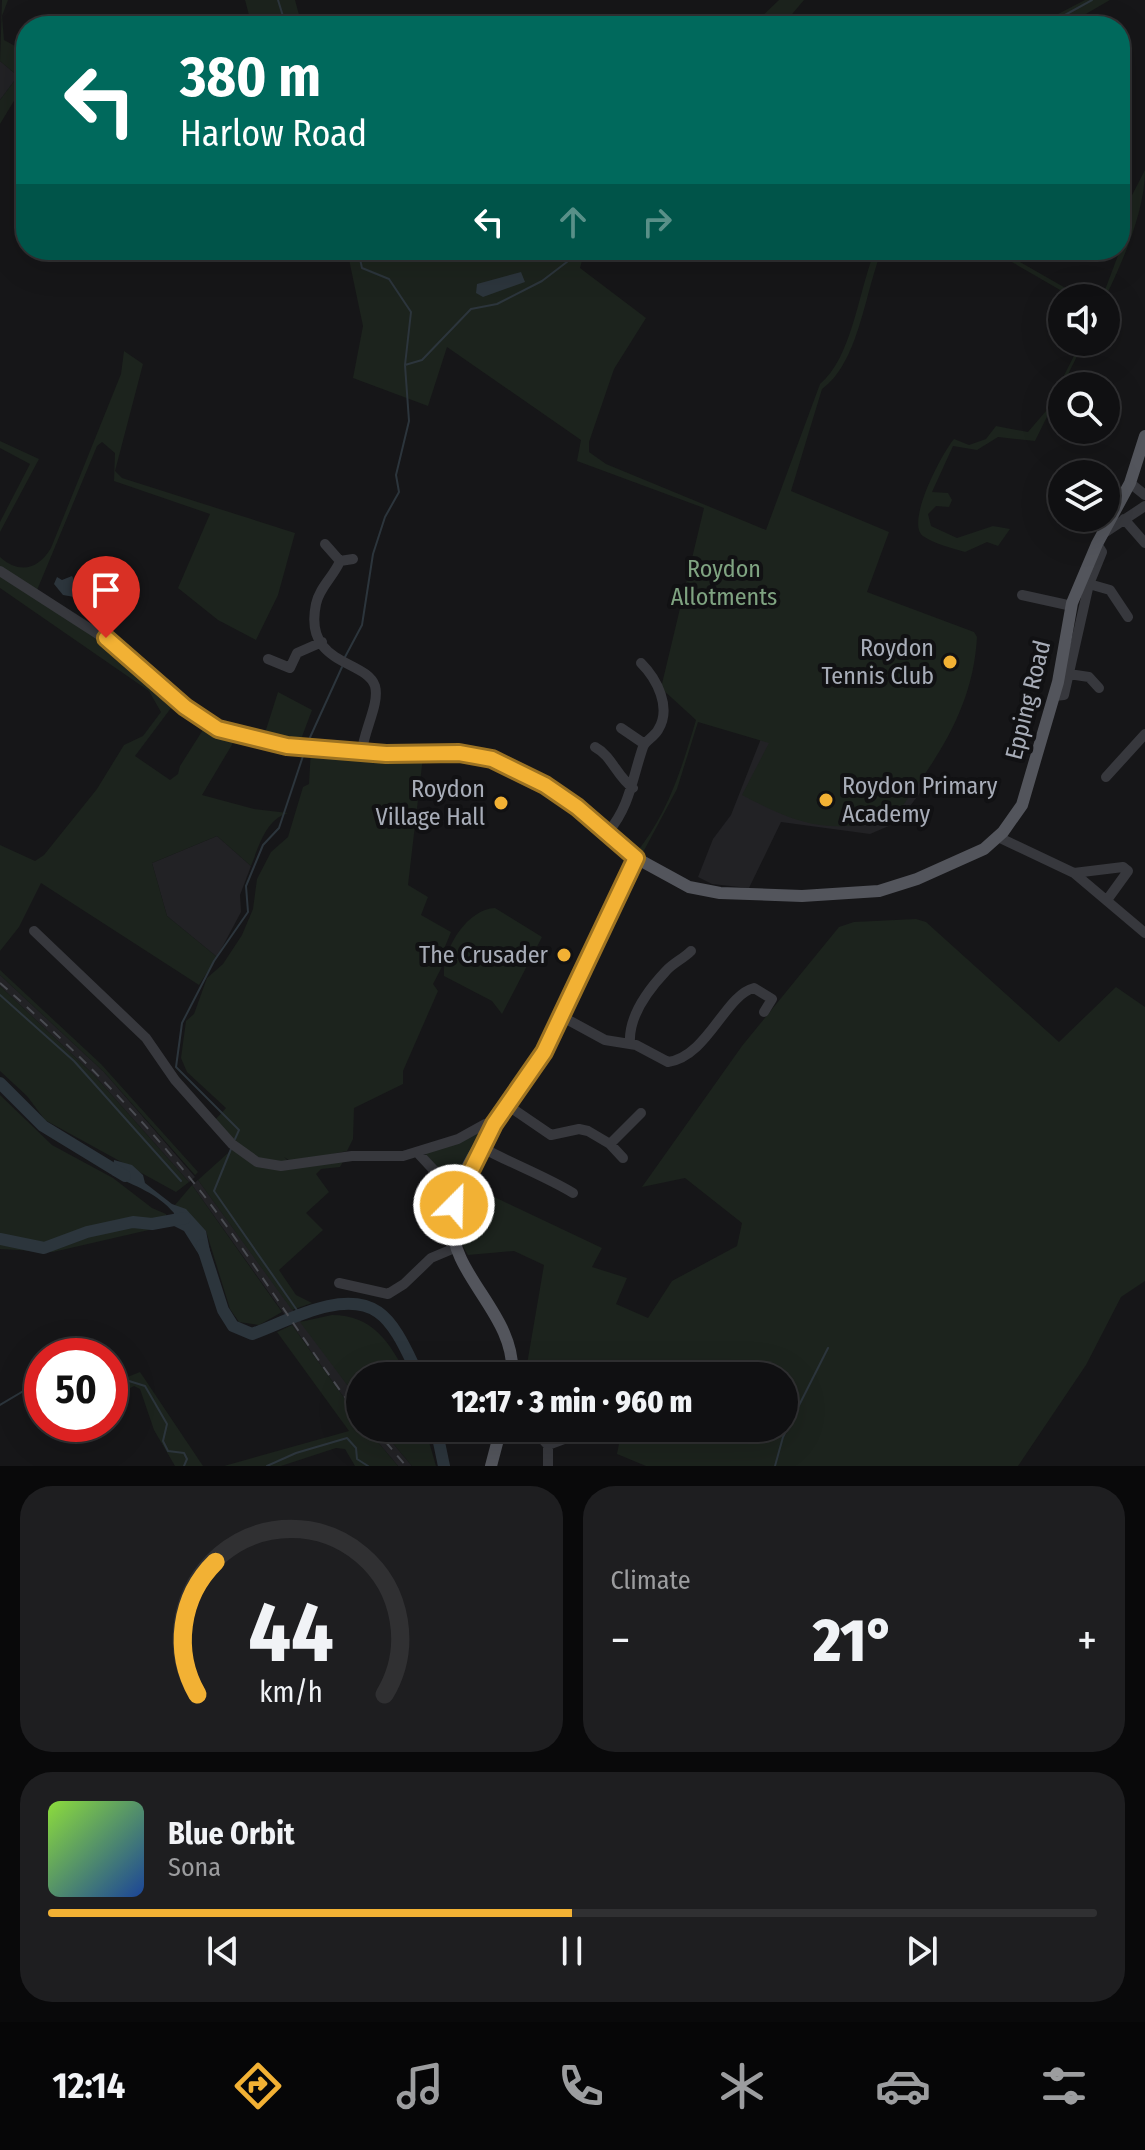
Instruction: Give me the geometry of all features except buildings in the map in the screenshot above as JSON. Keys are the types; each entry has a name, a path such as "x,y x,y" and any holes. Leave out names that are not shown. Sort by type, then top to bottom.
{"main road":[{"name":"Epping Road","path":"636,858 676,881 705,890 790,896 837,894 879,891 908,882 976,854 998,837 1022,805 1054,696 1072,606 1130,483 1145,436"},
{"path":"511,1362 510,1343 457,1247 452,1218 457,1195 494,1124 537,1065 636,858"},
{"path":"491,1466 497,1442"}],"street":[{"path":"1130,483 1145,495"},
{"path":"1054,696 1064,695 1089,584 1102,552 1101,539 1145,506"},
{"path":"1124,519 1145,543"},
{"path":"325,544 340,561"},
{"path":"340,561 353,559"},
{"path":"340,561 315,605 322,642 334,659 357,667 373,680 376,691 362,752"},
{"path":"0,571 118,647 185,707 218,729 271,744 362,752 459,753 492,759 545,785 608,832 636,858"},
{"path":"1089,584 1110,590 1128,617"},
{"path":"1022,595 1072,606"},
{"path":"268,659 290,668 297,653 322,642"},
{"path":"608,832 633,788 643,743 656,733 663,717 661,693 641,663"},
{"path":"1069,674 1089,677 1099,688"},
{"path":"621,728 643,743"},
{"path":"1106,777 1145,734"},
{"path":"595,747 605,752 619,778 633,788"},
{"path":"998,837 1074,873 1145,933"},
{"path":"1074,873 1123,867 1128,871 1107,900"},
{"path":"34,931 146,1038 175,1080 232,1144 257,1162 292,1165 324,1159 403,1156 458,1139 485,1124 494,1124"},
{"path":"630,1044 631,1024 640,1006 666,971 691,951"},
{"path":"561,1016 605,1040 630,1044 658,1060 677,1061 707,1036 744,991 754,988 772,999 764,1012"},
{"path":"507,1105 551,1135 579,1129 610,1144 623,1158"},
{"path":"610,1144 641,1113"},
{"path":"481,1147 573,1193"},
{"path":"417,1152 457,1195"},
{"path":"339,1283 377,1294 388,1294 404,1284 431,1258 457,1247"},
{"path":"545,1442 548,1445 548,1466"},
{"path":"548,1445 556,1442"}],"shaded area":[{"path":"0,61 16,74 16,79 0,100"},
{"path":"521,272 525,282 483,297 476,293 477,284"},
{"path":"72,576 81,593 80,598 63,595 54,584 57,577 62,580"},
{"name":"Roydon Primary Academy","path":"762,736 932,777 898,822 870,834 781,822 749,888 712,884 698,877 713,839 731,815"},
{"path":"217,836 251,866 240,895 241,912 217,957 167,916 152,863"},
{"path":"0,975 104,1072 195,1177 189,1182 94,1075 0,986"},
{"path":"114,1160 132,1165 143,1175 145,1183 172,1204 186,1209 206,1231 211,1256 201,1258 184,1231 172,1225 174,1213 160,1200 112,1175"},
{"path":"198,1180 346,1383 346,1400 192,1185"},
{"path":"378,1442 392,1442 412,1466 398,1466"}],"green space":[{"path":"2,0 8,0 2,16 4,40 16,47 16,74 0,61"},
{"path":"245,0 295,0 299,16 249,16"},
{"path":"779,0 804,0 790,16 762,16"},
{"path":"1085,0 1110,0 1082,16 1054,16"},
{"path":"16,79 16,98 0,124 0,100"},
{"path":"1145,170 1141,202 1130,241 1130,199"},
{"name":"Roydon Allotments","path":"349,260 582,260 580,268 646,318 614,369 589,442 589,452 606,464 766,530 820,384 840,358 854,322 871,260 878,260 853,344 835,377 822,389 791,491 889,532 867,592 974,632 977,637 968,689 949,735 892,820 831,826 798,820 763,806 742,795 769,743 698,722 677,789 640,858 635,854 665,808 696,720 661,688 704,508 577,461 581,440 447,347 428,406 353,378 363,326"},
{"path":"1008,260 1016,260 1058,284 1050,284"},
{"path":"1116,260 1122,260 1112,284 1107,284"},
{"path":"124,351 143,364 115,471 122,478 295,533 278,595 256,640 218,620 178,588 210,514 114,481 115,453 102,442 97,446 35,595 118,647 177,700 135,756 170,780 178,774 206,725 236,738 202,795 254,809 288,813 269,827 251,866 217,836 152,863 167,916 217,957 199,985 41,883 19,927 0,951 0,845 35,861 44,855 97,789 124,745 143,736 161,712 149,691 0,588 0,557 14,566 28,567 40,561 51,548 121,374"},
{"path":"1074,356 1077,356 1069,372 1066,372"},
{"path":"1048,407 1048,415 1035,441 998,437 977,450 953,446 932,492 948,493 952,500 949,507 936,506 928,514 931,526 957,538 993,526 1010,529 998,546 987,542 965,552 923,536 919,529 922,503 934,472 954,439 969,445 986,439 996,426 1028,432"},
{"path":"0,441 39,459 0,532 0,522 30,464 0,448"},
{"path":"278,692 312,710 300,742 264,736"},
{"path":"311,749 423,757 408,885 428,897 421,915 451,932 442,954 445,961 433,984 438,991 403,1071 403,1084 354,1108 353,1139 347,1151 292,1162 284,1157 292,1165 346,1156 340,1167 321,1169 316,1174 329,1192 306,1213 323,1230 279,1270 296,1295 312,1303 292,1310 198,1180 238,1144 214,1121 226,1108 187,1072 181,1058 186,1021 194,1014 207,978 223,964 242,935 253,909 257,879 271,852 288,837 303,787 309,784"},
{"path":"495,908 542,937 502,1014 492,1001 444,976 447,955 458,933 475,915"},
{"path":"916,919 926,922 1059,1042 1116,987 1145,1007 1145,1281 1121,1297 1086,1365 1018,1466 646,1466 617,1454 619,1442 798,1442 798,1362 527,1362 544,1265 514,1251 468,1255 458,1229 461,1203 469,1185 602,1248 592,1267 627,1278 616,1304 648,1318 672,1281 737,1246 742,1223 685,1178 642,1187 742,1046 839,927 854,922"},
{"path":"0,970 101,1064 198,1172 195,1175 104,1072 0,975"},
{"path":"0,986 94,1075 189,1182 176,1192 45,1120 27,1096 0,1071"},
{"path":"0,1095 52,1145 113,1178 152,1208 166,1214 166,1226 53,1252 0,1249"},
{"path":"484,1129 454,1189 424,1152"},
{"path":"192,1185 282,1312 259,1325 239,1322 230,1309 206,1231 175,1205"},
{"path":"332,1315 358,1320 378,1333 399,1362 346,1362 346,1383 300,1322"},
{"path":"292,1325 346,1400 346,1427 277,1332"},
{"path":"140,1372 203,1466 175,1466 154,1430 140,1389 134,1386 128,1389 128,1377"},
{"path":"346,1432 346,1442 378,1442 398,1466 355,1466 345,1449 336,1448 281,1466 224,1466"},
{"path":"392,1442 429,1442 436,1466 412,1466"}],"waterway":[{"path":"278,0 283,16"},
{"path":"1063,16 1092,0"},
{"path":"345,657 362,625 373,554 385,517 399,492 396,475 409,421 405,365 411,312 389,279 362,268 360,260"},
{"path":"405,365 422,360 471,309 497,304 542,281 569,260"},
{"path":"307,744 342,667"},
{"path":"235,1139 239,1130 176,1067 182,1023 214,961 248,912 246,886 263,845 279,828 305,750"},
{"path":"0,995 74,1061 181,1181"},
{"path":"0,1083 43,1126 125,1176"},
{"path":"231,1149 214,1191 299,1313"},
{"path":"0,1239 44,1248 87,1232 133,1222 152,1224 185,1218"},
{"path":"202,1245 223,1310 233,1326 252,1334 314,1310 348,1304 364,1306 385,1318 412,1362"},
{"path":"775,1466 783,1437 828,1348"},
{"path":"128,1382 145,1386 167,1424 163,1441 168,1451 184,1453 187,1459 184,1466"},
{"path":"0,1405 24,1391"},
{"path":"267,1466 296,1453 347,1438 356,1448 357,1459 368,1466"},
{"path":"439,1442 444,1466"}],"railway":[{"path":"0,983 106,1084 179,1165 223,1221 346,1397"},
{"path":"386,1442 406,1466"}],"place":[{"name":"Roydon Tennis Club","path":"950,662"},
{"name":"Roydon Primary Academy","path":"826,800"},
{"name":"Roydon Village Hall","path":"501,803"},
{"name":"The Crusader","path":"564,955"}],"route":[{"path":"106,638 139,663 201,720 218,729 236,736 287,746 386,754 459,753 492,759 545,785 577,807 636,858 544,1052 494,1124 466,1174 454,1205"}]}
